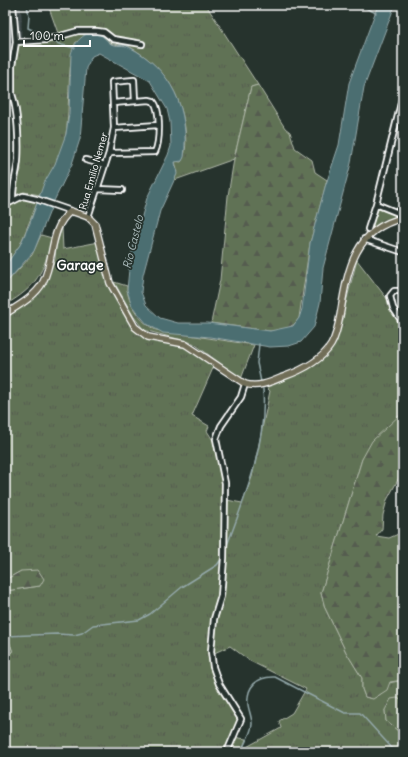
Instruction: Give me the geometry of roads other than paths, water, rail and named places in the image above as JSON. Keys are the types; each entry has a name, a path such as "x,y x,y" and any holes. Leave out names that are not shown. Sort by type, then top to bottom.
{"main road":[{"path":"5,314 34,294 43,283 51,260 57,229 66,215 71,211 88,217 93,221 98,230 110,283 135,327 148,337 185,344 245,384 254,386 266,384 312,363 327,350 336,333 350,267 364,239 379,227 403,217"}],"street":[{"path":"13,5 16,42 12,66 12,94 16,118 18,158 13,200"},
{"path":"16,42 46,40 78,31 97,30 104,32 113,39 142,44"},
{"name":"Rua Emilio Nemer","path":"88,217 109,153 114,128 112,82 134,80 135,101"},
{"path":"5,90 12,94"},
{"path":"368,229 376,204 403,95"},
{"path":"109,153 155,152 159,139 157,108 153,101 113,103"},
{"path":"114,128 158,124"},
{"path":"86,160 105,166"},
{"path":"98,190 122,190"},
{"path":"5,205 23,196 56,205 71,211"},
{"path":"376,204 403,217"},
{"path":"364,239 403,252"},
{"path":"403,291 394,291 390,296 393,308 403,323"},
{"path":"228,752 241,719 219,684 212,667 211,651 214,619 222,584 224,492 219,453 215,443 222,426 241,397 245,384"}],"water":[{"name":"Rio Castelo","path":"378,5 395,5 364,87 351,163 323,268 320,303 314,327 301,342 289,346 270,347 210,337 163,333 147,324 132,306 127,290 130,259 147,198 171,146 170,122 167,109 150,81 99,53 92,56 86,68 80,139 72,164 53,203 34,251 5,284 5,266 20,245 30,223 44,183 55,164 66,134 69,114 71,54 78,40 87,34 97,33 111,44 129,47 144,56 157,67 167,79 175,93 181,107 184,123 184,157 182,161 175,162 177,174 160,211 143,275 141,292 146,305 160,318 178,323 208,323 270,331 293,326 299,318 302,309 310,243 325,187 339,145 349,83"}],"waterway":[{"path":"27,5 29,16 28,28 47,37"},
{"path":"360,5 376,13"},
{"path":"52,41 75,48"},
{"path":"259,344 257,363 261,382"},
{"path":"226,548 247,490 258,450 262,430 263,389"},
{"path":"5,636 57,634 74,635 82,633 93,625 139,620 150,614 182,587 217,565 222,558"},
{"path":"240,752 252,727 248,705 249,693 254,684 263,678 269,677 275,677 345,713 360,713 392,748 402,752"}],"district":[{"name":"Garage","path":"80,265"}]}
